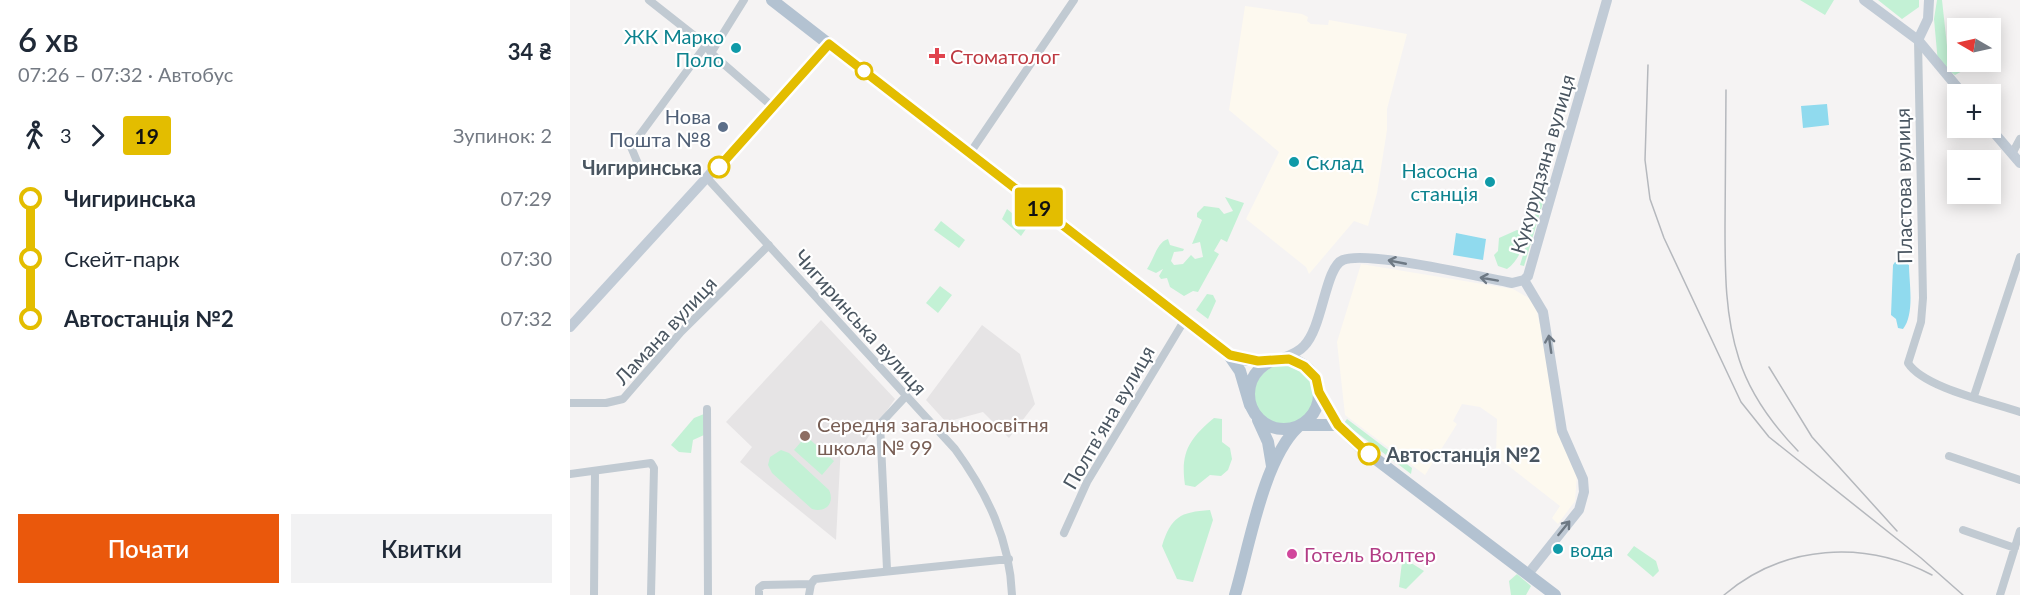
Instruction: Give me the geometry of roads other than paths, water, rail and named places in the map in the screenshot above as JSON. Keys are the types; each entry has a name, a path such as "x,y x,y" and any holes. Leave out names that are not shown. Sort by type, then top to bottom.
{"main road":[{"path":"772,0 1230,355 1247,360 1297,361 1304,366 1316,378 1319,392 1338,425 1360,447 1555,595"},
{"name":"Кукурудзяна вулиця","path":"1277,360 1303,348 1311,338 1318,327 1333,271 1338,262 1345,259 1370,256 1512,283 1524,280 1531,270 1607,0"},
{"path":"1864,0 1918,40 1955,84"},
{"name":"Пластова вулиця","path":"1918,40 1928,19 1929,0"},
{"path":"570,327 829,44"},
{"path":"1998,138 2020,163"},
{"path":"1524,280 1545,319 1562,431 1583,478 1584,492 1579,510 1528,574"},
{"path":"1230,355 1240,371 1253,411 1268,442 1272,466"},
{"path":"1277,360 1260,368 1251,381 1253,411 1275,429 1338,425"},
{"path":"1236,595 1272,466 1284,442 1313,414 1319,392"}],"street":[{"path":"649,0 706,45 711,53 773,107"},
{"path":"711,53 744,0"},
{"path":"970,153 1074,0"},
{"name":"Пластова вулиця","path":"1918,40 1923,298 1921,322 1908,363 1912,370 1929,381 1974,396"},
{"path":"639,166 631,147 706,45"},
{"path":"2012,154 2020,139"},
{"name":"Чигиринська вулиця","path":"708,178 955,449 972,472 985,494 1009,559 1012,595"},
{"name":"Ламана вулиця","path":"570,403 606,403 623,399 681,332 769,245"},
{"path":"2020,257 1974,396 2020,412"},
{"name":"Полтвʼяна вулиця","path":"1064,533 1087,482 1184,321"},
{"path":"886,569 880,424 906,396"},
{"path":"707,409 708,595"},
{"path":"1949,456 2020,480"},
{"path":"570,474 651,463 654,468 651,595"},
{"path":"594,595 595,471"},
{"path":"1963,530 2015,548"},
{"path":"2000,595 2020,531"},
{"path":"809,595 811,584 815,579 886,569 1009,559"},
{"path":"759,595 759,588 763,585 811,584"}],"water":[{"path":"1827,104 1829,125 1803,128 1801,106"},
{"path":"1456,233 1486,239 1483,260 1453,255"},
{"path":"1895,262 1905,262 1909,265 1910,307 1907,323 1903,329 1898,328 1896,319 1891,315"}],"railway":[{"path":"1648,65 1645,160 1650,199 1664,238 1741,402 1769,437 1921,558 1963,595"},
{"path":"1726,90 1725,261 1734,343 1756,397 1771,420 1798,451"},
{"path":"1769,367 1812,437 1897,531"},
{"path":"1724,595 1747,578 1772,565 1799,557 1825,553 1853,552 1880,556 1932,575"}],"place":[{"name":"ЖК Марко Поло","path":"736,48"},
{"name":"Стоматолог","path":"937,56"},
{"name":"Нова Пошта №8","path":"723,127"},
{"name":"Склад","path":"1294,162"},
{"name":"Чигиринська","path":"719,167"},
{"name":"Насосна станція","path":"1490,182"},
{"name":"Середня загальноосвітня школа № 99","path":"805,436"},
{"name":"Автостанція №2","path":"1369,454"},
{"name":"вода","path":"1558,549"},
{"name":"Готель Волтер","path":"1292,554"}]}
